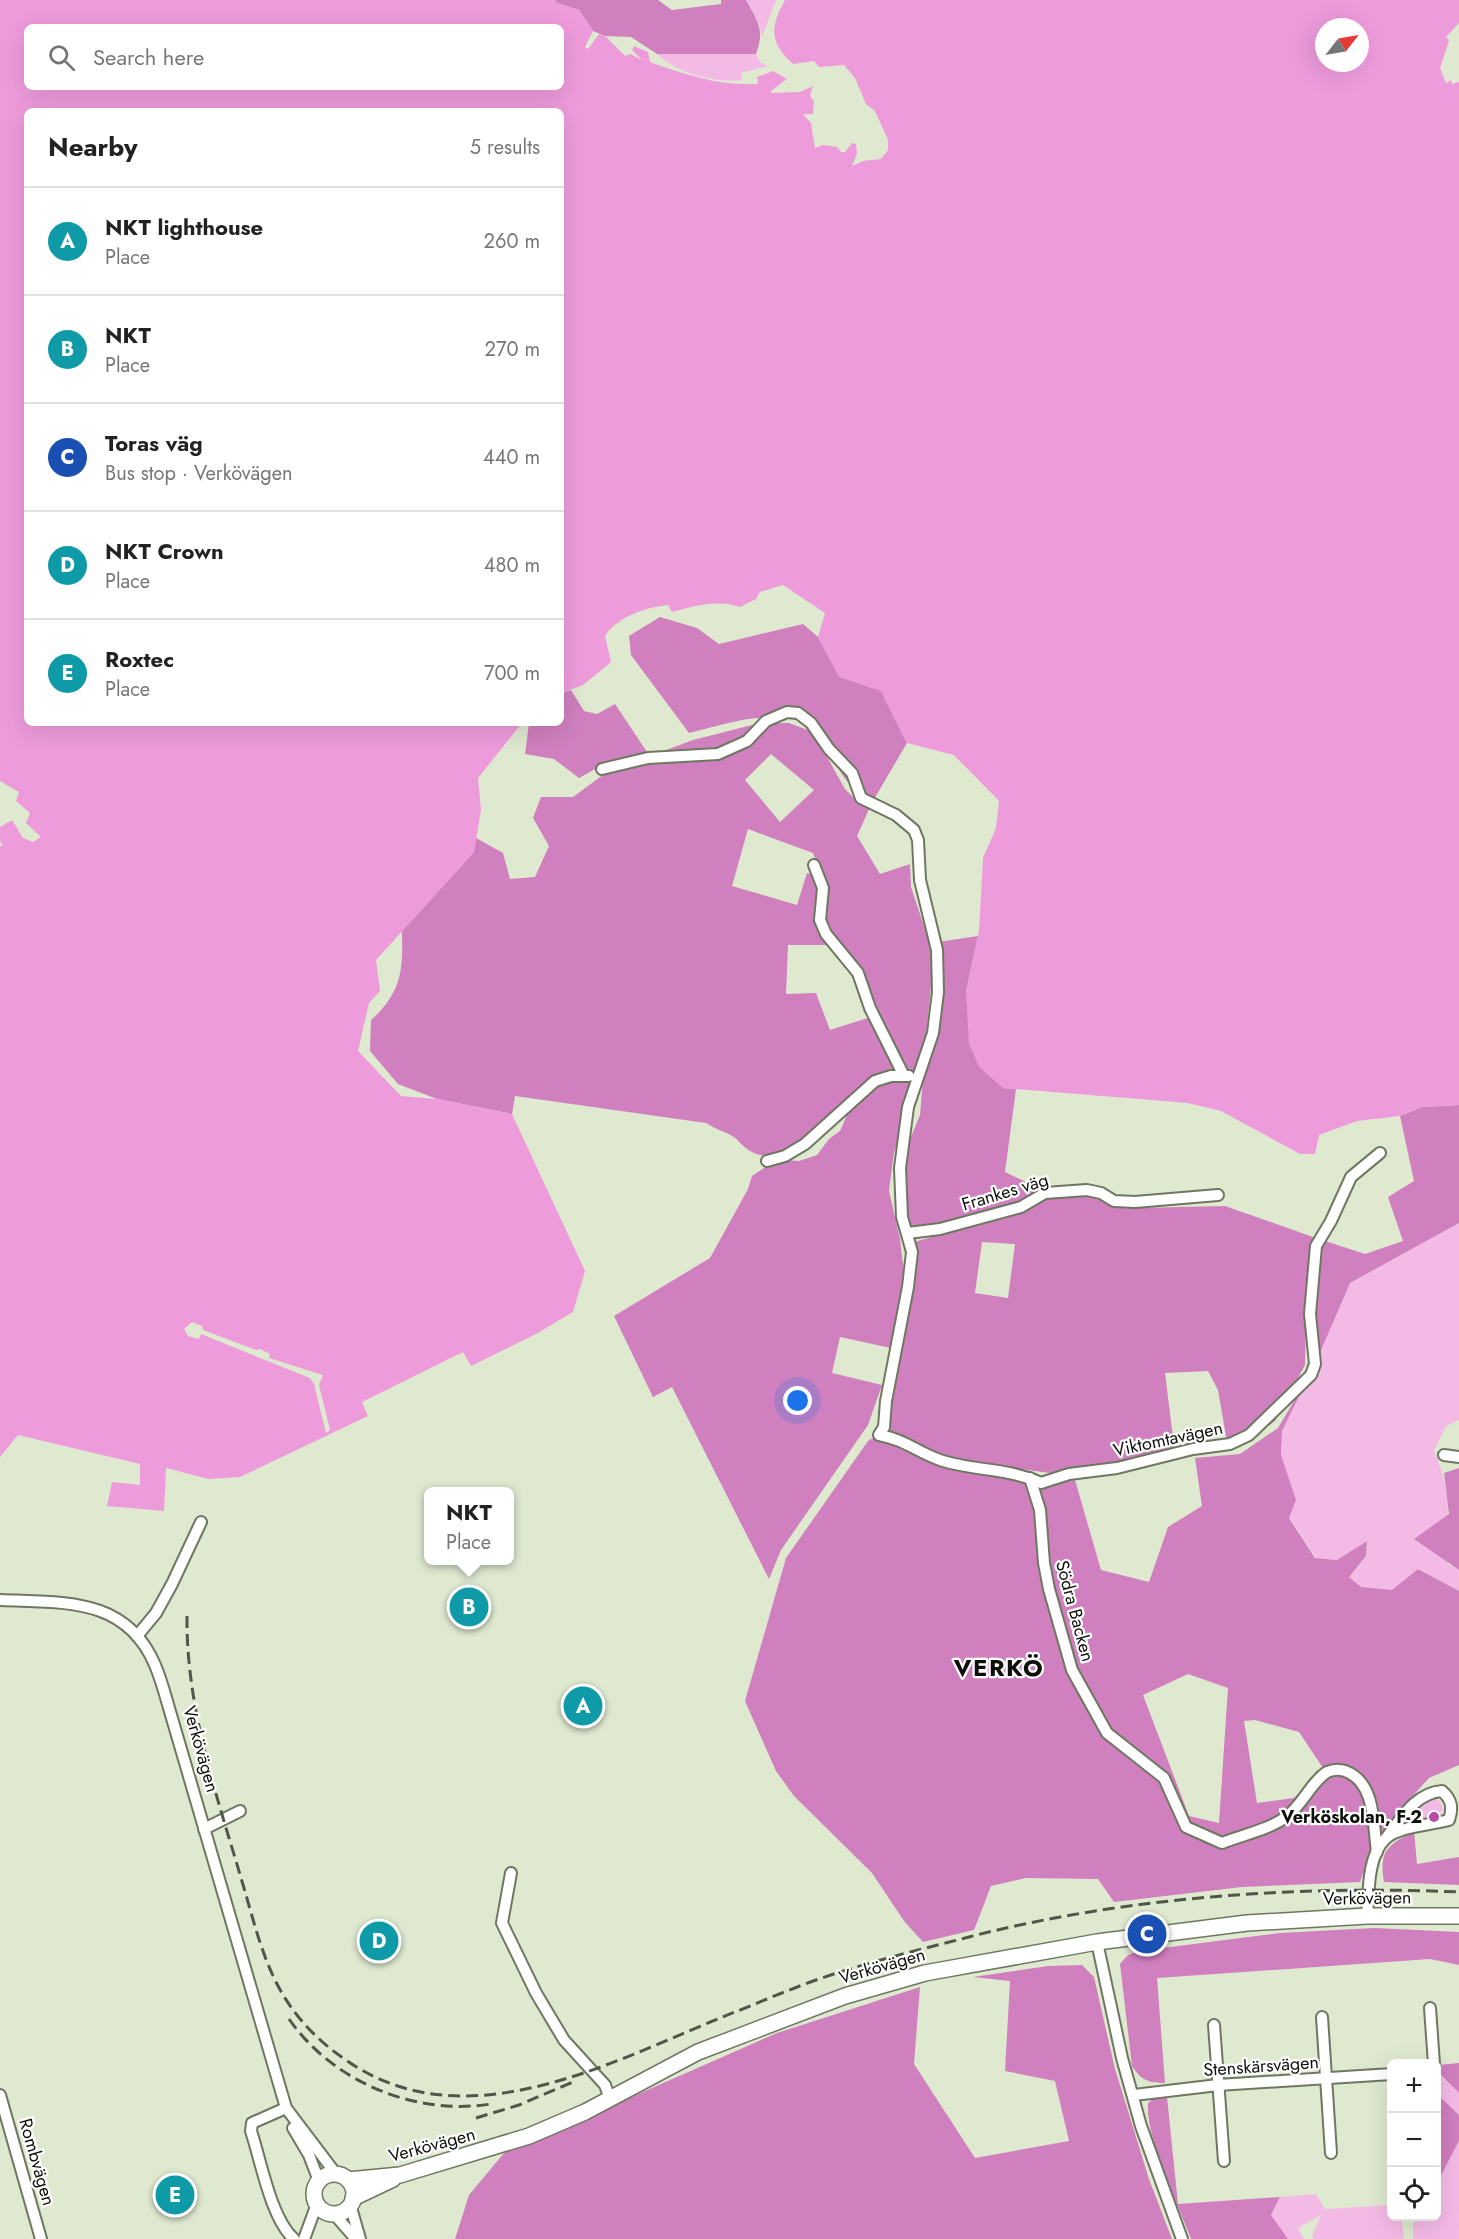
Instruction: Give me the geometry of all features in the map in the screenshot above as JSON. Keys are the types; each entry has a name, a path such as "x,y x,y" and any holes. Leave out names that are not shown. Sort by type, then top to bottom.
{"main road":[{"name":"Verkövägen","path":"319,2181 327,2175 342,2177 400,2175 529,2136 610,2099 699,2052 845,1996 925,1972 1097,1942 1247,1923 1367,1916 1459,1916"},
{"path":"334,2214 343,2211 352,2201 400,2175"},
{"name":"Verkövägen","path":"342,2177 353,2189 352,2201"},
{"path":"317,2204 314,2192 319,2181"},
{"name":"Verkövägen","path":"317,2204 324,2211 334,2214"}],"street":[{"path":"602,769 648,758 718,754 747,741 766,721 787,712 798,713 811,723 829,749 852,773 861,798 909,824 918,840 920,880 937,950 938,992 933,1033 908,1107 900,1168 902,1217 908,1233"},
{"path":"814,865 823,888 820,920 826,934 858,973 870,1008 904,1076"},
{"path":"767,1161 785,1156 805,1144 874,1081 891,1076 919,1076"},
{"name":"Viktomtavägen","path":"908,1233 912,1252 908,1287 886,1401 884,1427 879,1436 911,1444 939,1460 1021,1474 1041,1483 1069,1474 1117,1468 1193,1449 1230,1443 1249,1436 1278,1410 1311,1375 1315,1364 1310,1314 1316,1246 1331,1221 1351,1177 1380,1153"},
{"name":"Frankes väg","path":"908,1233 940,1229 1021,1207 1045,1193 1087,1190 1101,1193 1114,1200 1135,1203 1218,1194"},
{"path":"1444,1455 1459,1457"},
{"name":"Södra Backen","path":"1030,1478 1040,1510 1044,1563 1049,1589 1072,1670 1107,1732 1164,1778 1186,1827 1222,1843 1280,1821 1290,1815 1312,1786 1327,1772 1338,1769 1355,1775 1367,1790 1377,1852"},
{"path":"137,1636 156,1613 201,1522"},
{"name":"Verkövägen","path":"0,1600 52,1601 92,1606 117,1618 137,1636 155,1664 286,2108 342,2177"},
{"path":"1367,1916 1372,1870 1377,1852 1386,1838 1420,1798 1430,1792 1442,1791 1449,1797 1452,1812 1449,1820 1402,1831 1386,1838"},
{"path":"204,1829 240,1811"},
{"path":"511,1873 502,1923 536,1993 564,2040 605,2085 610,2099"},
{"path":"1097,1942 1122,2058 1141,2126 1182,2239"},
{"path":"1430,2008 1434,2059"},
{"path":"1322,2017 1332,2153"},
{"path":"1214,2025 1224,2161"},
{"name":"Stenskärsvägen","path":"1134,2095 1218,2085 1387,2074"},
{"name":"Rombvägen","path":"0,2095 41,2239"},
{"path":"294,2239 284,2227 276,2209 252,2131 252,2123 261,2117 286,2108 319,2181"},
{"name":"Verkövägen","path":"352,2201 358,2239"},
{"path":"304,2239 317,2204"},
{"name":"Verkövägen","path":"334,2214 348,2234 358,2239"}],"shaded area":[{"path":"0,0 554,0 579,10 593,31 585,47 588,49 599,34 605,36 625,56 630,54 642,60 632,50 634,46 648,52 650,62 703,79 758,84 757,77 773,71 787,79 771,91 772,93 800,92 813,86 810,96 814,101 813,114 803,114 811,123 815,148 823,145 837,147 841,152 845,152 852,143 856,144 857,153 852,166 863,161 881,159 888,150 888,140 875,111 866,104 855,78 844,65 819,67 814,61 793,64 785,56 774,34 777,18 785,0 1459,0 1459,23 1446,37 1449,41 1440,68 1446,83 1451,80 1452,84 1459,82 1459,1105 1422,1107 1400,1116 1357,1121 1319,1135 1315,1154 1300,1154 1221,1111 1188,1103 1003,1088 979,1067 969,1044 966,992 979,931 983,858 996,828 999,801 954,755 907,743 881,691 839,677 818,637 825,613 783,585 760,592 756,599 740,607 715,603 672,612 668,605 651,608 624,618 605,636 611,662 583,685 564,692 564,108 24,108 24,726 520,726 478,778 481,810 474,852 376,960 380,991 369,1003 358,1051 401,1096 437,1099 512,1114 585,1271 573,1312 536,1334 471,1366 463,1352 362,1402 368,1416 240,1477 209,1479 166,1468 164,1511 107,1506 112,1482 140,1485 140,1464 18,1435 0,1457 0,846 3,846 0,841 0,827 12,820 23,838 33,842 41,837 26,823 30,813 16,801 19,792 0,781"},
{"path":"554,0 658,0 672,10 721,4 721,0 746,0 759,26 759,45 756,54 657,54 631,37 605,36 593,31 579,10"},
{"path":"746,0 776,0 762,37 759,23"},
{"path":"657,54 756,54 760,62 768,66 741,73 742,80 719,80 686,72"},
{"path":"660,617 697,628 719,644 803,624 818,637 839,676 881,691 907,743 873,801 863,796 845,779 815,725 797,720 766,717 751,718 689,733 631,655 629,636"},
{"path":"571,690 584,711 597,714 615,704 647,752 604,764 579,778 554,759 525,754 529,726 564,726 564,692"},
{"path":"760,723 789,723 813,732 845,789 856,800 870,807 857,836 880,874 910,864 911,887 934,956 925,1046 917,1072 906,1072 878,1014 865,976 831,932 825,918 828,890 813,853 748,829 732,886 797,905 807,873 815,875 820,885 817,919 832,945 788,945 786,994 816,993 830,1030 871,1017 899,1073 875,1080 859,1089 794,1147 780,1154 766,1156 749,1151 734,1137 706,1123 515,1096 512,1114 437,1099 398,1084 370,1051 371,1020 395,990 401,969 402,931 474,852 476,838 503,853 510,879 535,877 549,846 533,818 541,797 573,797 607,772 693,740","holes":["771,754 814,790 780,822 745,780"]},
{"path":"978,936 966,992 1003,1088 1016,1089 1005,1172 1044,1191 996,1212 957,1223 922,1227 907,1225 901,1161 920,1115 923,1078 932,1047 938,942"},
{"path":"913,1080 909,1115 894,1152 889,1191 900,1239 904,1273 891,1348 840,1337 832,1373 882,1385 868,1425 781,1550 769,1579 672,1387 653,1397 614,1316 710,1258 748,1189 752,1176 767,1166 786,1160 799,1161 817,1155 829,1139 840,1131 849,1110 875,1087 890,1082"},
{"path":"1459,1105 1459,1223 1350,1283 1315,1364 1319,1239 1365,1254 1403,1241 1388,1197 1414,1181 1400,1116 1422,1107"},
{"path":"1051,1196 1090,1196 1113,1205 1136,1208 1225,1206 1313,1237 1313,1277 1306,1322 1305,1365 1275,1421 1240,1447 1228,1448 1218,1390 1208,1371 1165,1373 1175,1454 1058,1474 952,1460 931,1454 877,1424 894,1381 905,1335 914,1242 1020,1212","holes":["982,1242 1015,1244 1008,1298 975,1293"]},
{"path":"1459,1223 1459,1420 1446,1426 1434,1451 1440,1465 1446,1492 1448,1564 1459,1570 1459,1591 1418,1569 1392,1590 1361,1587 1349,1577 1366,1556 1367,1541 1337,1560 1316,1558 1289,1517 1281,1455 1282,1431 1350,1283"},
{"path":"1309,1376 1282,1431 1281,1455 1296,1500 1289,1518 1315,1558 1337,1560 1367,1541 1366,1556 1349,1577 1361,1587 1392,1590 1418,1569 1459,1591 1459,1765 1429,1778 1406,1803 1374,1844 1360,1882 1242,1887 1114,1902 1098,1879 1026,1878 991,1886 974,1930 923,1942 904,1921 872,1873 794,1796 776,1771 745,1701 786,1558 868,1441 876,1436 928,1462 984,1467 1056,1482 1075,1480 1101,1570 1149,1582 1168,1527 1202,1506 1195,1458 1240,1454 1278,1428","holes":["1188,1674 1228,1688 1219,1823 1189,1816 1143,1695","1255,1720 1299,1732 1323,1768 1294,1798 1257,1803 1244,1721"]},
{"path":"1459,1468 1459,1570 1414,1539 1449,1514 1444,1473"},
{"path":"1437,1797 1444,1809 1435,1817 1425,1821 1402,1824 1420,1804"},
{"path":"1414,1831 1417,1864 1459,1857 1459,1885 1384,1882 1383,1863 1387,1850"},
{"path":"1374,1928 1459,1932 1459,1965 1430,1959 1157,1978 1165,2083 1146,2080 1132,2066 1120,1964 1128,1955 1139,1951 1280,1933"},
{"path":"1082,1965 1094,1977 1115,2069 1149,2179 1172,2239 455,2239 469,2195 504,2153 777,2033 920,1987 914,2064 975,2158 1069,2141 1055,2081 1005,2071 1010,1981 973,1977 1048,1966"},
{"path":"1459,2063 1459,2093 1441,2075 1441,2065"},
{"path":"1441,2076 1459,2093 1459,2115 1441,2098"},
{"path":"1156,2097 1167,2097 1178,2204 1280,2197 1271,2215 1288,2239 1191,2239 1164,2171 1152,2134 1148,2103"},
{"path":"1441,2098 1459,2115 1459,2141 1441,2175"},
{"path":"1459,2141 1459,2239 1413,2239 1413,2223 1441,2221 1441,2175"},
{"path":"1316,2194 1325,2209 1387,2205 1387,2221 1402,2221 1404,2239 1314,2239 1312,2236 1321,2215 1298,2228 1304,2239 1288,2239 1271,2215 1280,2197"}],"pier":[{"path":"192,1322 202,1326 203,1330 256,1350 260,1349 270,1354 269,1358 323,1375 319,1385 330,1430 326,1433 314,1384 310,1378 201,1334 199,1339 188,1336 184,1329"}],"railway":[{"path":"187,1616 192,1686 205,1754 258,1935 282,1994 306,2026 346,2060 393,2084 441,2095 491,2095 541,2086 592,2070 819,1979 894,1956 1028,1923 1150,1903 1212,1897 1337,1890 1459,1892"},
{"path":"289,2019 328,2061 378,2090 434,2105 491,2104"},
{"path":"476,2118 519,2105 573,2082"}],"place":[{"name":"NKT","path":"469,1607"},
{"name":"NKT lighthouse","path":"583,1706"},
{"name":"Verköskolan, F-2","path":"1434,1817"},
{"name":"Toras väg","path":"1147,1934"},
{"name":"NKT Crown","path":"379,1941"},
{"name":"Roxtec","path":"175,2195"}],"district":[{"name":"VERKÖ","path":"999,1668"}]}
